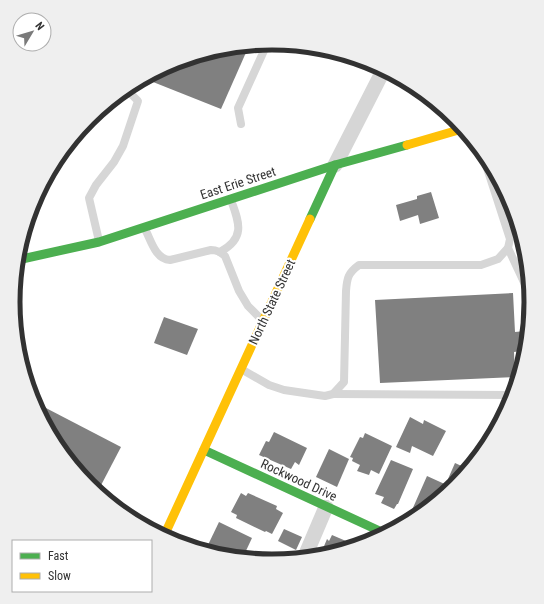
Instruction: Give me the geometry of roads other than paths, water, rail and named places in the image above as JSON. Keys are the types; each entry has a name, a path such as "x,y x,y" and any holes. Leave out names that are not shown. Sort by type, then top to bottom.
{"main road":[{"name":"East Erie Street","path":"24,259 99,242 335,165 456,131"},
{"name":"North State Street","path":"167,531 335,165"},
{"name":"Rockwood Drive","path":"204,450 378,530"}],"street":[{"name":"North State Street","path":"335,165 381,75"},
{"path":"307,552 326,507"}],"lane":[{"path":"241,124 238,108 264,50"},
{"path":"99,242 89,198 96,185 114,162 123,146 138,101 130,93"},
{"path":"333,394 344,382 347,279 352,271 359,265 481,265 498,259 508,248 510,239 489,174"},
{"path":"220,252 228,248 234,241 238,230 238,220 231,199"},
{"path":"145,227 155,249 160,256 165,259 170,260 211,250 220,252 225,256 239,291 248,306 263,321"},
{"path":"508,248 523,279"},
{"path":"241,369 269,385 284,390 325,396 333,394 506,395"}]}
